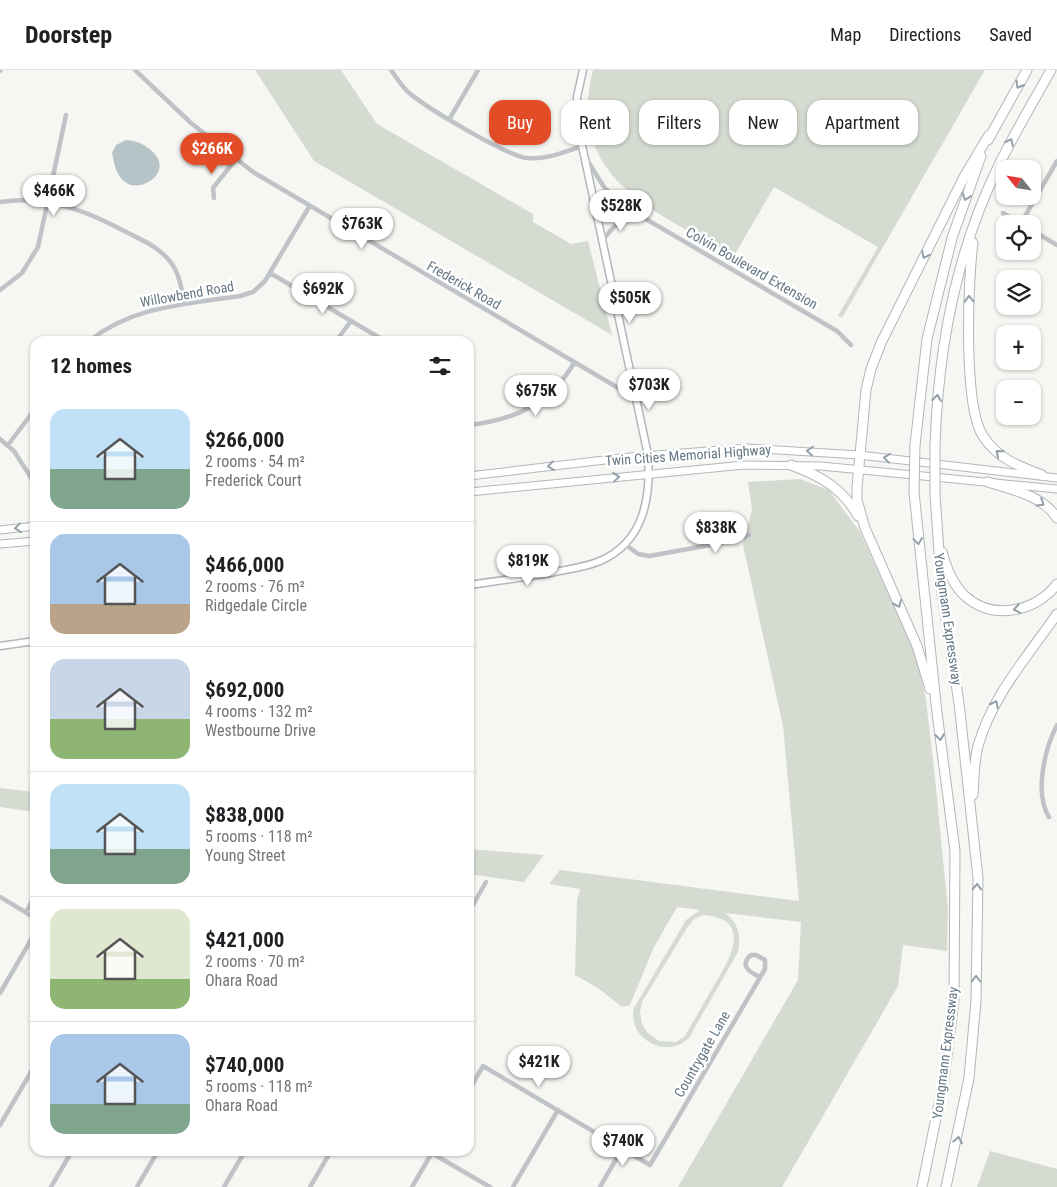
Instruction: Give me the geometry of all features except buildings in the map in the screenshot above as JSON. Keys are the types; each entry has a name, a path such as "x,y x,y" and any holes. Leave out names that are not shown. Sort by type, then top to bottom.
{"highway":[{"name":"Youngmann Expressway","path":"922,1187 944,1079 954,1001 955,851 937,713 914,492 915,445 927,340 952,238 989,135 1027,70"},
{"name":"Youngmann Expressway","path":"946,1187 969,1078 976,1001 978,878 960,703 942,594 935,495 934,446 936,401 943,348 956,283 977,218 997,168 1051,70"},
{"path":"864,528 857,500 859,455 867,380 881,343 965,175 989,135"},
{"path":"977,218 968,291 972,398 975,417 982,435 994,450 1011,463 1042,474"},
{"path":"791,465 812,473 834,486 848,500 864,528 917,646 937,713"},
{"path":"988,482 1024,494 1042,503 1057,518"},
{"path":"937,531 943,557 954,581 965,596 979,604 1004,611 1026,608 1045,598 1057,584"},
{"path":"971,819 978,747 987,722 998,698 1057,614"}],"main road":[{"name":"Twin Cities Memorial Highway","path":"474,475 648,455 747,448 859,455 1042,474 1057,478"},
{"name":"Twin Cities Memorial Highway","path":"474,491 744,465 791,465 858,469 1057,489"},
{"path":"0,530 30,527"},
{"path":"0,544 30,541"}],"street":[{"name":"Frederick Road","path":"135,70 191,123 236,160 309,207 620,389"},
{"path":"391,70 407,91 516,156 542,158 582,146"},
{"path":"450,118 478,70"},
{"path":"474,584 590,565 610,556 625,544 638,528 648,503 648,455 601,243 582,146 577,110 583,70"},
{"path":"0,290 22,273 34,256 48,202 66,115"},
{"name":"Colvin Boulevard Extension","path":"582,146 590,166 604,187 622,205 837,331 851,345"},
{"path":"214,198 213,188 236,160"},
{"path":"1026,215 1057,161"},
{"path":"0,202 26,200 48,202 94,215 160,251 176,271 184,304"},
{"name":"Willowbend Road","path":"96,336 108,327 136,314 247,294 259,287 270,273 309,207"},
{"path":"601,243 615,224 624,219 638,216"},
{"path":"1041,235 1057,245"},
{"path":"270,273 376,336"},
{"path":"340,336 351,321"},
{"path":"474,425 504,420 537,405 556,388 574,363"},
{"path":"8,445 30,416"},
{"path":"0,439 8,445 30,472"},
{"path":"625,544 638,554 649,556 716,544 749,535"},
{"path":"0,646 30,643"},
{"path":"1049,817 1045,810 1043,778 1046,752 1057,725"},
{"path":"474,903 486,882"},
{"path":"0,897 30,915"},
{"path":"26,912 30,905"},
{"path":"0,992 30,941"},
{"path":"751,955 756,955 765,960 765,969 760,977 747,970 745,966 745,962 751,955"},
{"name":"Countrygate Lane","path":"622,1149 650,1165 760,977"},
{"path":"474,1081 482,1066 622,1149 600,1187"},
{"path":"0,1125 30,1074"},
{"path":"513,1187 558,1110"},
{"path":"51,1187 69,1156"},
{"path":"137,1187 155,1156"},
{"path":"224,1187 242,1156"},
{"path":"310,1187 328,1156"},
{"path":"412,1187 429,1156"},
{"path":"438,1156 490,1187"}],"shaded area":[{"path":"255,70 341,70 377,124 533,214 533,222 571,244 588,241 612,335 314,161"},
{"path":"593,70 985,70 842,318 838,316 878,247 774,187 734,256 676,224 624,188 605,166 596,145 629,145 629,100 589,100"},
{"path":"126,140 144,145 153,152 158,160 160,167 157,174 146,183 131,185 125,182 117,172 112,153 116,145"},
{"path":"800,479 829,490 860,532 917,657 926,700 934,768 948,910 947,951 903,945 898,986 782,1187 678,1187 798,980 801,922 725,913 730,917 738,930 738,952 689,1038 680,1044 670,1047 660,1046 651,1043 637,1029 633,1019 634,1008 686,920 700,910 677,907 653,949 630,1005 622,1007 598,988 575,975 577,901 580,889 549,884 560,870 799,901 783,726 743,545 752,510 748,482","holes":["703,915 719,918 729,924 733,933 733,943 725,967 685,1036 676,1042 659,1041 647,1032 642,1024 640,1012 642,1002 694,919"]},
{"path":"0,788 30,791 30,811 0,807"},
{"path":"474,849 544,855 524,882 474,875"},
{"path":"990,1151 1057,1169 1057,1187 977,1187"}]}
